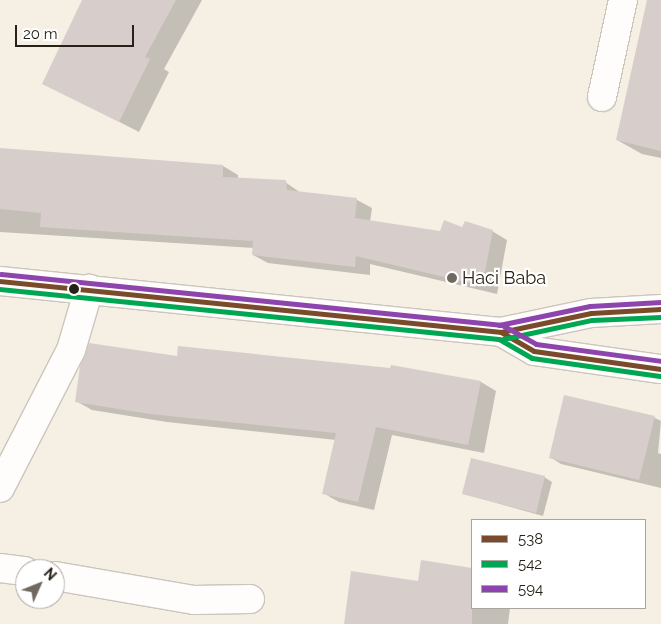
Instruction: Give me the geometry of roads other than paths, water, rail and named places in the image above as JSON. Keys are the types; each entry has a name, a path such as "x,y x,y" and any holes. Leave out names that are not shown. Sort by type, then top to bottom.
{"street":[{"path":"602,97 623,0"},
{"path":"0,281 501,332 591,313 661,309"},
{"path":"0,488 71,350 90,289"},
{"path":"501,332 534,351 661,369"},
{"path":"0,568 15,570"},
{"path":"65,578 194,600 250,599"}],"place":[{"name":"Haci Baba","path":"452,278"}]}
